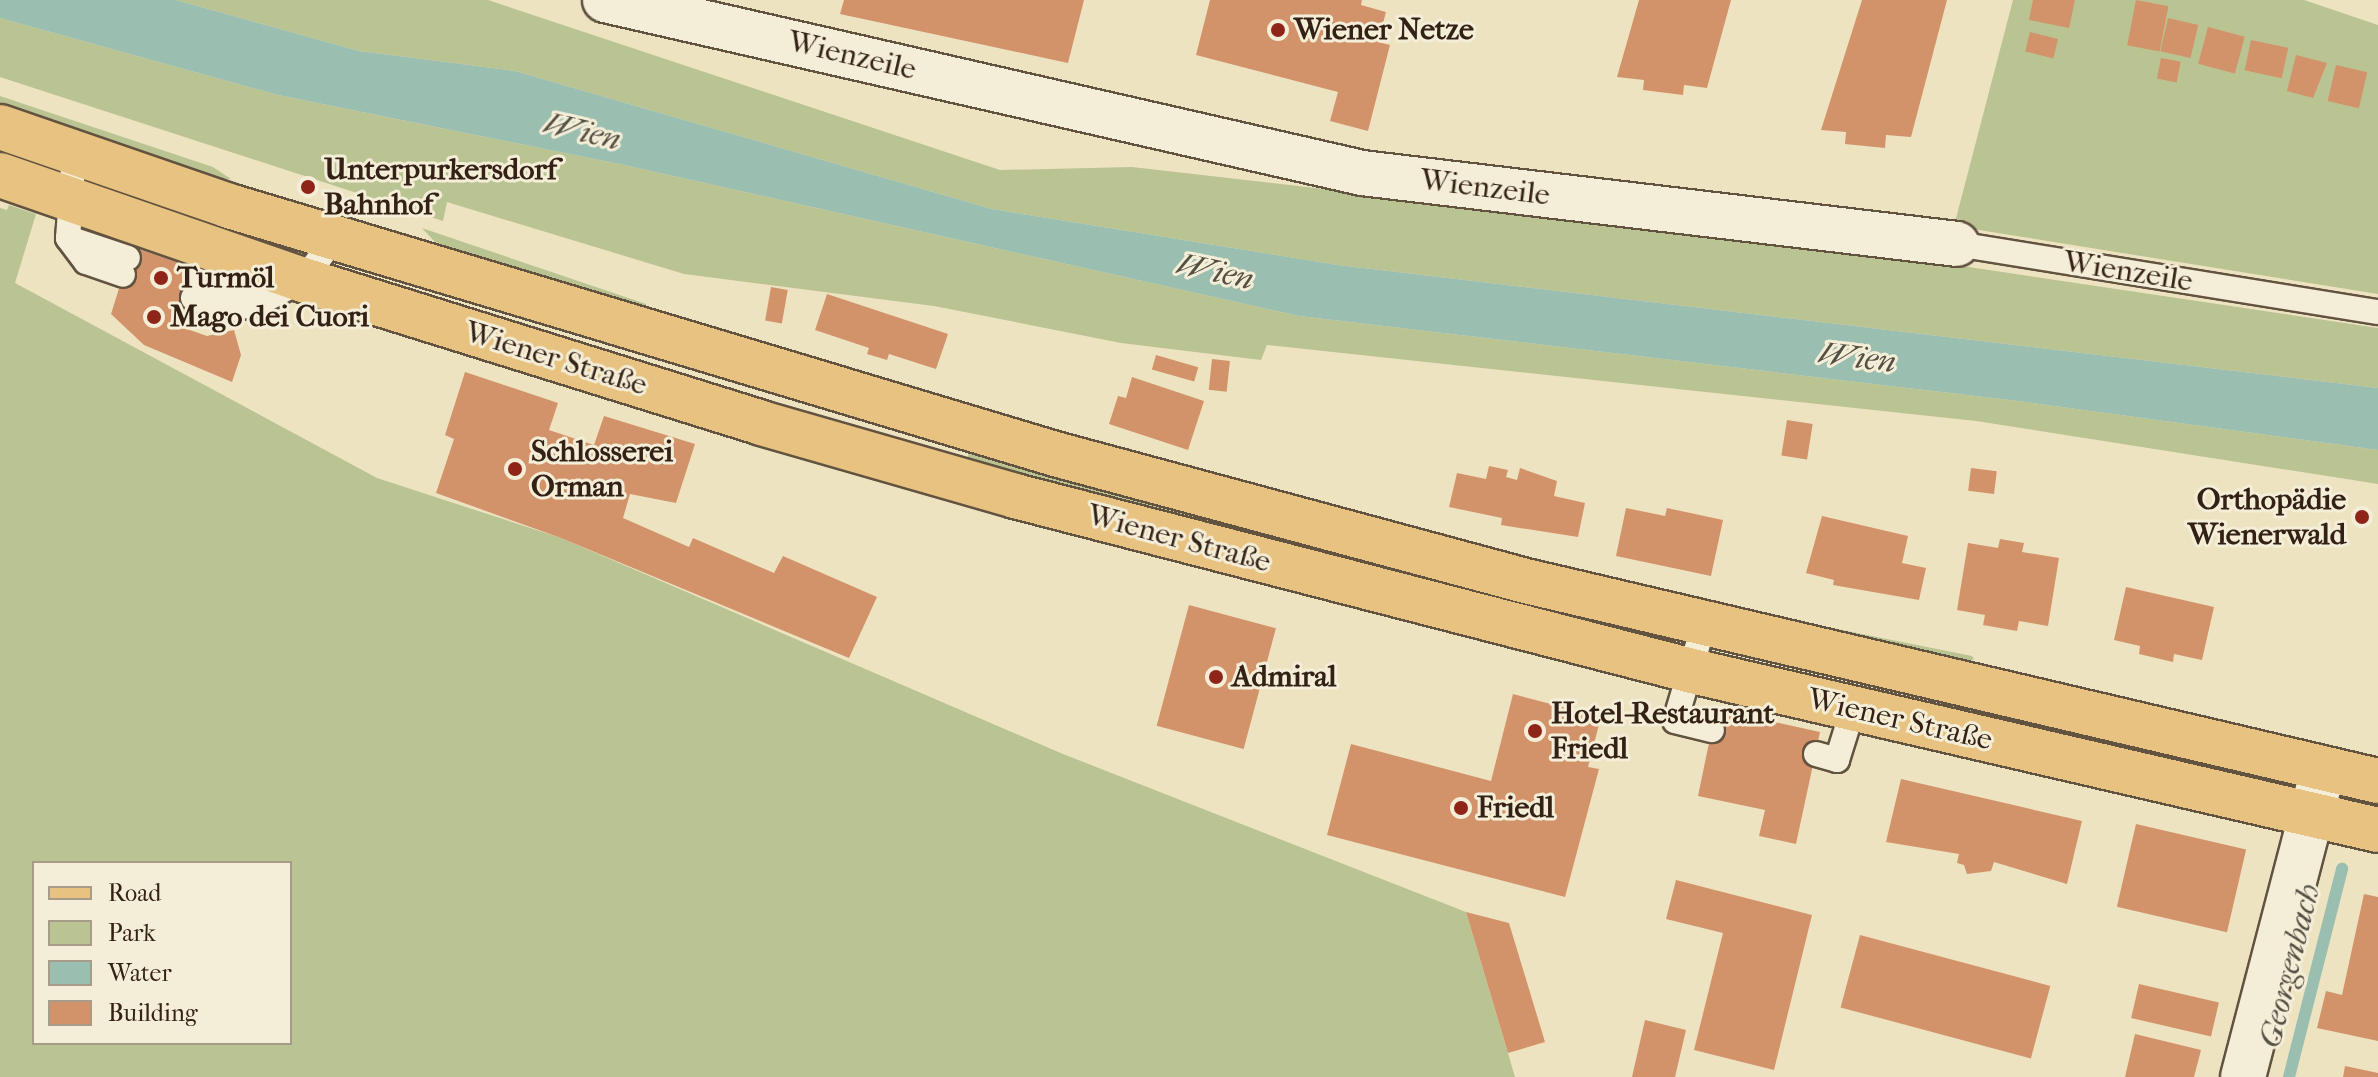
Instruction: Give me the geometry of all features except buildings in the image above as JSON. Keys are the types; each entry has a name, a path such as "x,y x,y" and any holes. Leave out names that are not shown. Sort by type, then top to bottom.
{"main road":[{"name":"Wiener Straße","path":"0,127 335,238 1055,454 1704,624 2378,781"},
{"name":"Wiener Straße","path":"0,175 69,220 303,280 761,423 1015,496 1692,671 2378,830"}],"street":[{"name":"Wienzeile","path":"625,2 1362,173 1957,244"},
{"path":"2243,1077 2323,769"}],"lane":[{"path":"74,153 69,220 126,266"},
{"path":"196,290 261,302 303,280 335,238"},
{"name":"Wienzeile","path":"1957,244 2378,312"},
{"path":"1704,624 1675,721 1712,730"},
{"path":"1816,754 1837,760 1853,709"}],"green space":[{"path":"176,0 488,0 1000,170 1132,167 1969,267 2378,328 2378,388 1338,265 992,209 515,71 359,51"},
{"path":"2013,0 2304,0 2378,25 2378,294 1954,226"},
{"path":"0,18 278,95 624,165 1299,316 2018,401 2378,450 2378,484 1976,421 1267,345 1261,360 1121,343 934,306 684,274 447,202 443,221 0,77"},
{"path":"0,96 213,167 231,179 208,179 0,108"},
{"path":"9,205 36,214 15,283 377,478 561,538 1063,754 1466,912 1515,1077 0,1077 0,208 7,210"},
{"path":"422,228 646,304 643,315 498,271 434,241"},
{"path":"970,451 1313,546 1317,553 966,461"},
{"path":"1802,622 1972,656 1974,659 1965,664"},
{"path":"1941,699 2252,773 2255,779 2253,783 1937,706"}],"water":[{"name":"Wien","path":"0,0 176,0 359,51 515,71 992,209 1338,265 2378,388 2378,450 2018,401 1299,316 624,165 278,95 0,18"}],"waterway":[{"name":"Georgenbach","path":"2289,1077 2342,869"}],"place":[{"name":"Wiener Netze","path":"1278,30"},
{"name":"Unterpurkersdorf Bahnhof","path":"308,187"},
{"name":"Turmöl","path":"161,278"},
{"name":"Mago dei Cuori","path":"154,317"},
{"name":"Schlosserei Orman","path":"515,469"},
{"name":"Orthopädie Wienerwald","path":"2362,517"},
{"name":"Admiral","path":"1216,677"},
{"name":"Hotel-Restaurant Friedl","path":"1535,731"},
{"name":"Friedl","path":"1461,808"}]}
